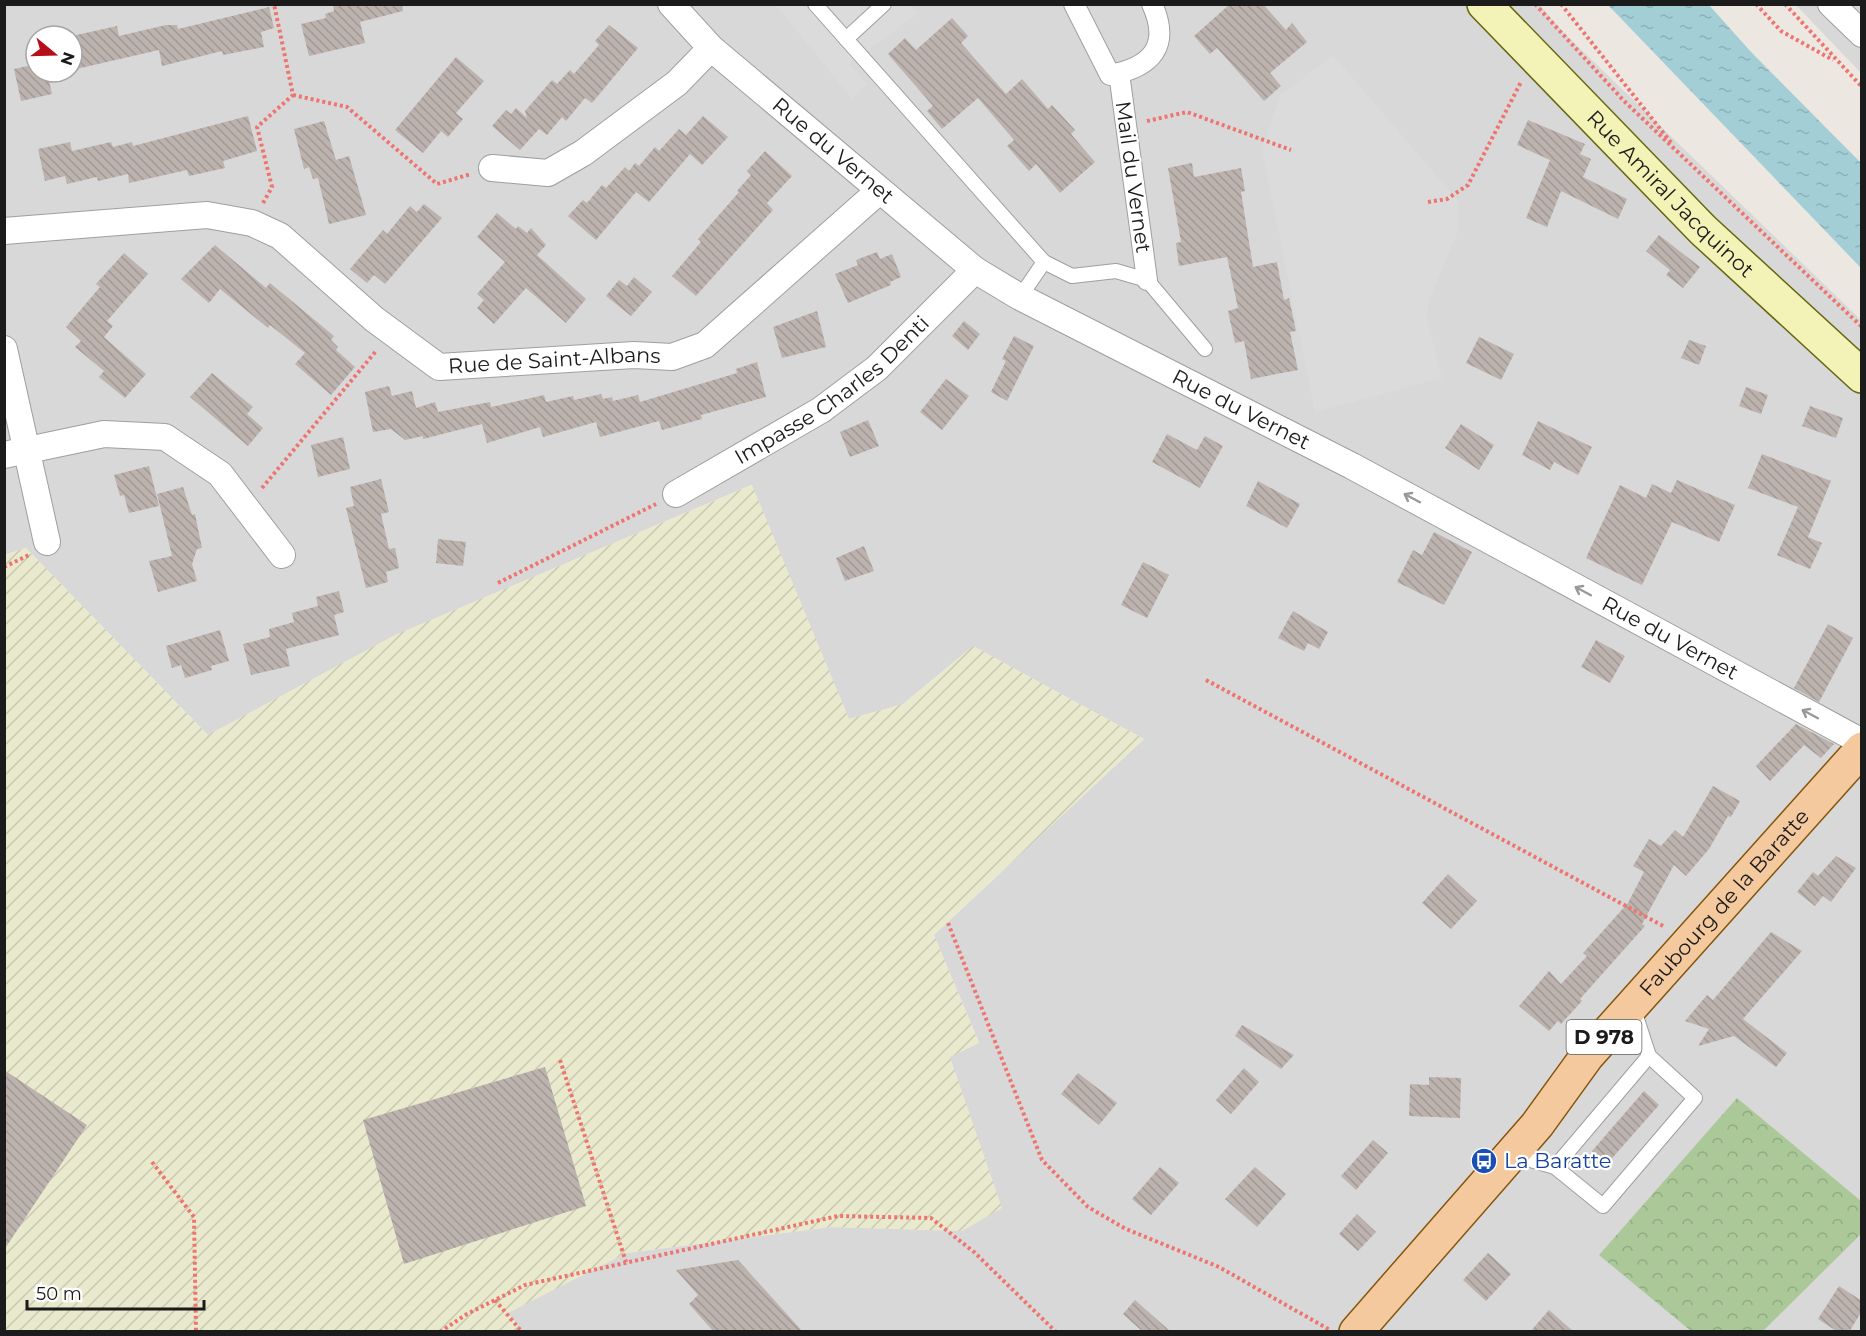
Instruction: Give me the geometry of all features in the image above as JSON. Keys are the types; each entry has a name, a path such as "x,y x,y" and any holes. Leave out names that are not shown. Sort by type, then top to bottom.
{"main road":[{"name":"Rue Amiral Jacquinot","path":"1484,4 1703,230 1862,376"},
{"name":"Faubourg de la Baratte","path":"1356,1332 1537,1125 1587,1056 1862,749"}],"street":[{"name":"Rue du Vernet","path":"671,4 711,48 975,270 1020,297 1352,466 1862,742"},
{"name":"Mail du Vernet","path":"1074,4 1110,75 1142,65 1153,54 1160,42 1161,27 1152,4"},
{"path":"1831,4 1862,34"},
{"path":"492,168 548,173 583,153 677,83 711,48"},
{"name":"Mail du Vernet","path":"1119,73 1147,280"},
{"name":"Rue de Saint-Albans","path":"4,231 207,215 252,223 280,236 392,332 439,367 634,355 672,357 705,345 879,191"},
{"name":"Impasse Charles Denti","path":"676,494 821,410 877,368 975,270"},
{"path":"4,349 16,452 47,542"},
{"path":"16,452 104,434 165,437 220,474 282,555"}],"lane":[{"path":"815,4 1044,262 1072,276 1116,271 1147,280 1205,349"},
{"path":"846,39 884,4"},
{"path":"1020,297 1044,262"},
{"path":"1511,1155 1555,1167 1603,1206 1695,1098 1649,1056 1632,1005"},
{"path":"1555,1167 1649,1056"}],"path":[{"path":"274,4 293,95"},
{"path":"1535,4 1624,101 1862,327"},
{"path":"1561,4 1683,157"},
{"path":"1756,4 1781,31 1836,62"},
{"path":"1785,4 1836,62 1862,87"},
{"path":"1428,202 1447,199 1468,185 1534,57"},
{"path":"293,95 347,107 437,184 492,168"},
{"path":"252,223 272,187 257,127 293,95"},
{"path":"1126,126 1186,112 1291,150"},
{"path":"246,507 392,332"},
{"path":"498,583 676,494"},
{"path":"1206,681 1690,940"},
{"path":"948,923 1042,1160 1066,1186 1088,1207 1126,1229 1220,1267 1333,1332"},
{"path":"560,1060 626,1262"},
{"path":"152,1162 194,1217 195,1332"},
{"path":"440,1332 525,1285 838,1216 931,1218 974,1252 1056,1332"},
{"path":"495,1300 522,1332"}],"shaded area":[{"path":"4,5 1540,5 1564,33 1861,320 1861,1331 523,1331 507,1313 626,1253 831,1227 962,1231 950,1056 979,1042 934,935 1144,739 973,646 903,704 849,719 751,485 396,635 208,735 26,548 5,555"},
{"path":"776,5 910,5 919,13 849,64 867,84 852,99"},
{"path":"1796,5 1861,5 1861,73"},
{"path":"1333,55 1458,201 1458,231 1429,300 1427,319 1442,378 1315,412 1262,149 1280,96"}],"green space":[{"path":"752,485 849,719 903,704 973,646 1144,739 934,935 979,1043 950,1057 1002,1208 962,1231 831,1227 626,1253 508,1313 523,1331 5,1331 4,555 26,548 208,735 395,635"},
{"path":"1737,1098 1861,1201 1861,1234 1763,1331 1691,1331 1599,1255"}],"water":[{"path":"1608,5 1709,5 1752,53 1861,163 1861,268"}],"building":[{"path":"333,4 402,4 403,11 360,22 365,43 309,56 301,24 326,18 325,14 334,11"},
{"path":"1230,4 1263,4 1286,30 1292,23 1307,42 1270,73 1281,86 1264,101 1217,48 1210,54 1194,36"},
{"path":"269,7 274,28 261,32 264,47 223,55 222,51 162,66 159,50 84,67 84,33 117,26 119,36 166,25 177,25 178,29"},
{"path":"952,18 968,36 961,43 1006,94 1022,79 1048,109 1052,105 1075,130 1071,134 1095,162 1060,193 1036,164 1029,171 1007,146 1014,140 978,98 942,129 927,111 933,106 888,54 905,38 916,50"},
{"path":"609,25 638,48 592,103 585,98 566,121 562,117 547,135 539,129 520,150 492,126 506,110 511,114 516,108 527,118 525,111 552,80 557,84 570,70 574,74 599,45 595,41"},
{"path":"456,57 484,81 456,113 463,119 448,137 441,131 423,153 395,130"},
{"path":"24,67 24,84 50,84 52,94 21,101 14,69"},
{"path":"248,116 257,151 223,161 225,168 189,176 187,170 129,183 128,174 98,181 97,177 67,184 65,176 45,181 38,149 70,142 72,151 111,142 113,147 132,142 133,146"},
{"path":"703,116 728,137 702,165 690,154 649,202 636,192 596,240 568,216 583,200 587,203 602,185 606,188 625,167 629,171 635,163 639,166 655,147 659,151 679,129 686,135"},
{"path":"1528,120 1585,144 1580,154 1591,159 1583,177 1627,199 1618,219 1561,191 1547,227 1526,218 1550,160 1517,145"},
{"path":"324,121 336,160 349,156 366,215 329,224 318,178 313,179 309,167 304,169 294,129"},
{"path":"765,151 792,176 767,203 773,210 696,296 672,276 701,242 698,239 739,192 737,191 751,175 747,171"},
{"path":"1192,163 1194,177 1241,168 1245,191 1241,192 1253,267 1277,262 1284,300 1289,298 1296,331 1290,332 1298,370 1251,379 1244,341 1235,343 1228,311 1238,308 1227,257 1179,266 1176,243 1181,242 1168,168"},
{"path":"424,204 442,218 385,284 374,275 367,283 350,269 383,230 387,234 410,206 417,212"},
{"path":"497,213 516,229 518,226 527,233 531,228 546,245 537,255 586,299 566,323 526,288 494,324 477,308 484,300 477,294 505,262 477,237"},
{"path":"1659,235 1700,267 1683,288 1666,275 1670,270 1646,251"},
{"path":"215,245 266,288 270,283 334,336 331,340 338,347 336,350 355,367 331,395 295,364 305,353 270,325 268,328 220,289 209,303 181,279"},
{"path":"877,252 880,259 892,254 901,277 890,282 891,285 848,303 835,274 858,265 856,260"},
{"path":"124,253 148,274 107,321 113,326 104,337 146,374 125,398 99,377 104,371 75,347 81,341 66,327 100,287 96,284"},
{"path":"634,277 652,292 631,316 606,296 619,280 627,286"},
{"path":"817,311 826,347 782,358 773,327"},
{"path":"964,321 980,334 968,350 952,336"},
{"path":"1014,336 1034,346 1007,401 991,392 1006,361 1002,359"},
{"path":"1479,337 1514,354 1501,380 1466,363"},
{"path":"1689,340 1706,346 1699,365 1681,358"},
{"path":"757,362 766,397 701,415 702,419 662,430 659,421 600,437 596,422 543,437 540,427 487,443 482,424 423,439 423,436 405,440 391,429 373,432 365,392 389,386 392,396 412,391 416,408 435,402 438,412 490,402 491,407 544,395 546,402 573,396 574,400 601,394 603,399 612,397 613,401 638,395 640,402 737,373 736,369"},
{"path":"212,373 253,407 247,414 263,428 248,446 190,397"},
{"path":"946,379 969,396 942,430 920,412"},
{"path":"1746,387 1768,395 1761,414 1739,406"},
{"path":"1810,406 1843,418 1836,438 1802,426"},
{"path":"868,420 879,446 850,457 840,432"},
{"path":"1538,421 1592,447 1578,475 1554,462 1550,470 1522,455"},
{"path":"1461,424 1494,445 1479,470 1445,448"},
{"path":"1167,434 1197,450 1205,436 1223,446 1200,488 1152,462"},
{"path":"343,437 350,469 318,477 311,445"},
{"path":"1762,454 1831,481 1808,537 1822,543 1810,569 1777,555 1798,507 1748,488"},
{"path":"149,466 159,506 129,513 124,495 120,496 114,475"},
{"path":"381,479 389,512 381,514 389,549 395,548 399,568 386,572 388,582 366,588 346,508 354,506 350,487"},
{"path":"1677,480 1735,505 1719,542 1672,522 1642,585 1586,558 1620,485 1646,498 1652,484 1671,493"},
{"path":"1258,481 1300,504 1287,528 1246,506"},
{"path":"183,487 192,515 195,514 202,548 197,549 192,564 197,581 158,592 149,561 172,556 157,494"},
{"path":"1434,532 1472,552 1444,605 1397,582 1413,550 1422,555"},
{"path":"438,539 466,542 463,566 436,563"},
{"path":"864,546 874,571 845,581 836,558"},
{"path":"1143,562 1169,575 1147,618 1121,605"},
{"path":"339,591 344,612 334,615 339,635 286,649 290,666 251,675 243,644 270,637 269,629 294,622 292,613 318,606 316,597"},
{"path":"1293,611 1328,632 1319,649 1308,643 1304,651 1278,638"},
{"path":"1828,624 1853,638 1819,702 1794,688"},
{"path":"220,630 229,661 211,666 212,670 185,678 181,665 172,668 166,646"},
{"path":"1596,640 1625,656 1610,683 1581,667"},
{"path":"1796,724 1834,744 1821,758 1804,745 1770,781 1756,766"},
{"path":"1713,786 1740,801 1731,817 1728,816 1709,849 1686,876 1674,865 1642,924 1645,926 1580,999 1582,1001 1561,1024 1558,1021 1549,1031 1519,1006 1549,971 1561,984 1587,956 1583,953 1628,903 1644,872 1633,866 1649,839 1661,846 1675,830 1683,837"},
{"path":"1836,856 1856,868 1831,902 1823,896 1815,906 1797,892 1813,872 1818,876"},
{"path":"1448,874 1477,901 1451,929 1422,903"},
{"path":"1771,932 1802,951 1743,1019 1787,1053 1776,1067 1734,1036 1698,1046 1709,1029 1685,1021 1707,995 1713,1000"},
{"path":"1242,1025 1294,1055 1281,1069 1235,1036"},
{"path":"545,1067 586,1206 404,1264 363,1120"},
{"path":"1244,1068 1259,1082 1231,1114 1216,1100"},
{"path":"4,1070 87,1125 4,1250"},
{"path":"1078,1073 1117,1103 1099,1125 1061,1094"},
{"path":"1429,1077 1461,1078 1460,1118 1409,1116 1410,1084 1429,1085"},
{"path":"1644,1091 1659,1105 1607,1164 1592,1151"},
{"path":"1373,1140 1388,1153 1356,1190 1341,1176"},
{"path":"1160,1167 1179,1183 1151,1215 1132,1199"},
{"path":"1255,1167 1286,1194 1257,1227 1225,1199"},
{"path":"1357,1214 1376,1232 1358,1251 1339,1234"},
{"path":"1488,1253 1511,1274 1486,1301 1463,1280"},
{"path":"738,1260 803,1332 714,1332 689,1304 698,1295 676,1270"},
{"path":"1839,1286 1862,1301 1862,1311 1849,1332 1838,1332 1818,1319"},
{"path":"1135,1300 1171,1332 1143,1332 1123,1314"},
{"path":"1549,1310 1574,1332 1530,1332"}],"place":[{"name":"La Baratte","path":"1484,1161"}]}
